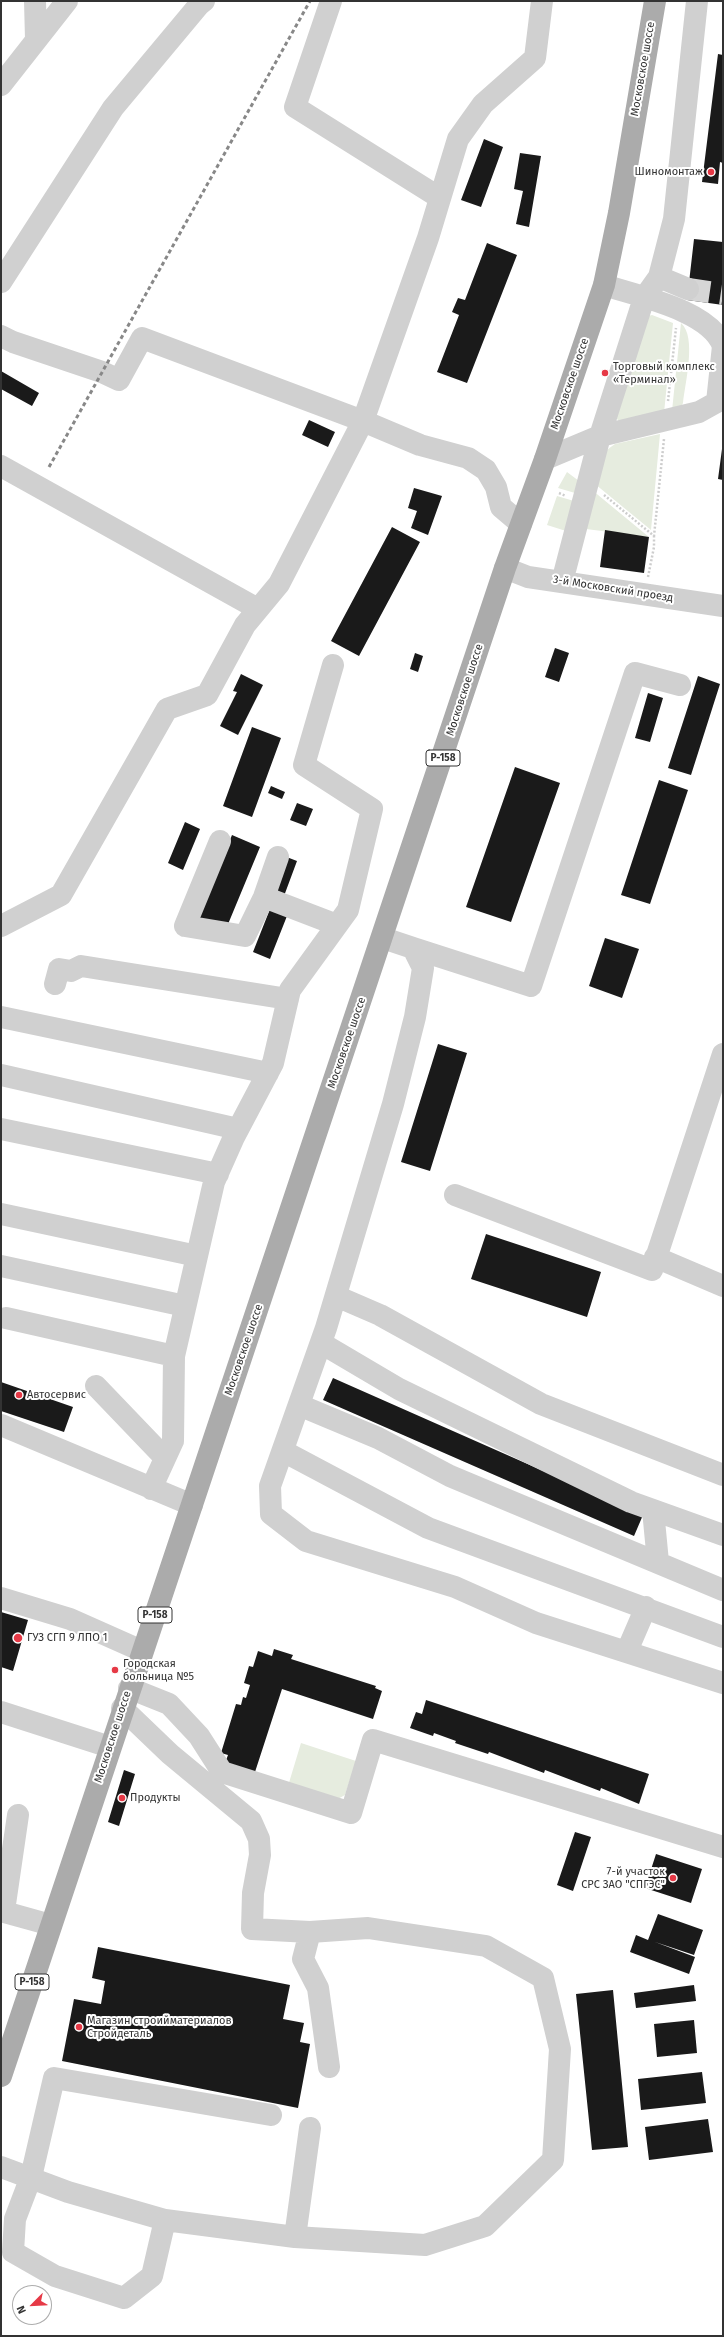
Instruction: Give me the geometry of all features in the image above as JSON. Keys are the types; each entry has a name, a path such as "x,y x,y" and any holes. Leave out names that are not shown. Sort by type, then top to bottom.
{"main road":[{"name":"Московское шоссе","path":"1,2076 122,1708 192,1505 505,568 545,459 604,285 620,206 655,1"}],"street":[{"path":"35,1 36,39"},
{"path":"1,85 67,1"},
{"path":"1,282 113,108 199,5 204,1"},
{"path":"331,1 295,107 440,198"},
{"path":"1,926 61,895 167,709 206,695 245,626 279,584 363,421 428,238 458,139 483,104 535,58 542,1"},
{"path":"562,582 600,436 644,298 659,277 674,219 697,1"},
{"path":"659,277 688,289"},
{"path":"545,459 600,436 700,412 717,402 723,346 720,338 710,327 678,310 604,285"},
{"path":"1,336 102,372 119,380 142,338 363,421 420,445 468,458 486,470 496,487 501,507 521,524"},
{"path":"1,466 258,609"},
{"name":"3-й Московский проезд","path":"505,568 528,577 723,606"},
{"path":"151,1489 173,1441 174,1356 218,1174 238,1129 273,1063 290,990 348,910 372,809 304,765 332,665"},
{"path":"382,938 531,986 635,673 680,685"},
{"path":"220,840 185,926 245,936 264,898 278,857"},
{"path":"264,898 337,925"},
{"path":"413,948 423,968 415,1017 390,1111 336,1296 321,1343 270,1486 270,1514 306,1541 455,1588 536,1623 723,1683"},
{"path":"55,984 58,969 71,971 80,966 288,999"},
{"path":"1,1017 268,1073"},
{"path":"455,1195 652,1270 655,1257 723,1054"},
{"path":"1,1075 238,1129"},
{"path":"1,1129 218,1174"},
{"path":"1,1214 197,1256"},
{"path":"655,1257 723,1286"},
{"path":"1,1266 185,1306"},
{"path":"336,1296 380,1315 541,1404 723,1475"},
{"path":"6,1318 174,1356"},
{"path":"321,1343 399,1389 482,1432 631,1502 723,1535"},
{"path":"96,1386 165,1458"},
{"path":"299,1405 378,1438 450,1476 723,1590"},
{"path":"1,1425 192,1505"},
{"path":"283,1451 428,1528 646,1607 723,1637"},
{"path":"653,1510 658,1562"},
{"path":"1,1598 70,1619 142,1651"},
{"path":"627,1652 646,1607"},
{"path":"129,1688 169,1704 199,1736 222,1772 351,1813 374,1740 723,1847"},
{"path":"1,2167 68,2192 165,2220 295,2237 424,2245 485,2226 553,2160 560,2049 543,1978 486,1946 368,1928 310,1932 252,1929 253,1893 260,1854 259,1839 251,1821 170,1754 122,1708"},
{"path":"1,1712 110,1747"},
{"path":"18,1815 3,1911 51,1925"},
{"path":"310,1932 303,1959 318,1988 329,2067"},
{"path":"165,2220 152,2276 124,2298 55,2276 13,2252 15,2219 31,2177 54,2078 270,2115"},
{"path":"295,2237 310,2128"}],"path":[{"path":"648,580 654,547 678,310"},
{"path":"588,482 654,536"}],"shaded area":[{"path":"652,315 673,323 664,413 620,422 615,417 648,316"},
{"path":"681,323 686,330 688,339 689,361 683,403 681,407 672,411"},
{"path":"660,434 651,530 595,484 603,456 615,444"},
{"path":"567,472 579,481 575,493 558,488"},
{"path":"592,490 649,537 586,529"},
{"path":"557,496 574,501 566,531 547,525"},
{"path":"301,1743 356,1761 345,1795 336,1800 288,1786"}],"building":[{"path":"718,54 723,55 723,163 720,162 718,184 702,182"},
{"path":"484,139 503,147 481,207 461,200"},
{"path":"520,153 541,156 529,227 516,224 523,191 514,189"},
{"path":"694,239 723,242 723,305 687,300"},
{"path":"487,243 517,255 467,383 437,372 459,315 452,312 458,298 465,300"},
{"path":"1,371 39,393 32,406 1,389"},
{"path":"309,420 335,432 328,447 302,435"},
{"path":"723,449 723,480 718,479"},
{"path":"414,488 442,496 428,535 411,528 417,511 408,508"},
{"path":"392,527 420,542 359,656 331,641"},
{"path":"605,530 649,537 644,573 600,567"},
{"path":"555,648 569,653 559,682 545,677"},
{"path":"415,653 423,656 418,672 410,669"},
{"path":"241,674 263,685 238,735 220,726 237,692 233,691"},
{"path":"698,676 720,684 691,775 668,768"},
{"path":"648,693 663,698 650,742 635,738"},
{"path":"252,727 281,738 252,817 223,806"},
{"path":"515,767 560,783 511,922 466,907"},
{"path":"659,780 688,790 650,904 621,895"},
{"path":"271,786 285,792 282,799 268,793"},
{"path":"297,803 313,809 306,826 290,820"},
{"path":"185,822 200,829 183,870 168,863"},
{"path":"232,835 260,847 226,929 198,917"},
{"path":"284,856 297,861 284,896 272,891"},
{"path":"270,909 287,916 270,959 253,952"},
{"path":"605,938 639,949 622,998 589,986"},
{"path":"438,1044 467,1053 430,1171 401,1162"},
{"path":"486,1234 601,1272 587,1317 471,1279"},
{"path":"333,1378 643,1515 634,1536 323,1400"},
{"name":"Автосервис","path":"1,1382 73,1407 64,1432 1,1411"},
{"path":"1,1612 28,1620 13,1671 1,1667"},
{"path":"274,1649 293,1655 291,1659 376,1686 375,1688 382,1691 373,1719 282,1689 255,1772 225,1763 228,1755 221,1753 236,1704 241,1705 243,1697 246,1698 250,1685 244,1683 249,1666 253,1667 258,1651 272,1656"},
{"path":"426,1700 649,1774 639,1804 601,1788 600,1791 545,1770 544,1773 489,1752 488,1754 455,1743 456,1741 434,1733 433,1736 410,1728 416,1712 422,1714"},
{"name":"Продукты","path":"124,1770 135,1774 119,1826 108,1822"},
{"path":"575,1832 591,1837 573,1891 557,1885"},
{"name":"7-й участок СРС ЗАО \"СПГЭС\"","path":"656,1854 702,1869 691,1903 645,1888"},
{"path":"658,1914 703,1930 694,1955 655,1942 695,1957 689,1974 630,1952 636,1935 648,1940"},
{"path":"98,1947 290,1985 283,2019 304,2023 300,2042 310,2044 298,2108 62,2061 74,1999 101,2004 105,1981 92,1978"},
{"path":"694,1985 696,2001 636,2008 634,1993"},
{"path":"613,1990 628,2147 592,2150 576,1994"},
{"path":"694,2020 697,2053 657,2057 654,2024"},
{"path":"702,2072 706,2103 641,2110 638,2079"},
{"path":"708,2119 713,2152 649,2160 645,2127"}],"tunnel":[{"path":"688,289 723,294"}],"railway":[{"path":"49,467 310,1"}],"place":[{"name":"Шиномонтаж","path":"711,172"},
{"name":"Торговый комплекс «Терминал»","path":"605,373"},
{"name":"Автосервис","path":"19,1395"},
{"name":"ГУЗ СГП 9 ЛПО 1","path":"18,1638"},
{"name":"Городская больница №5","path":"115,1670"},
{"name":"Продукты","path":"122,1798"},
{"name":"7-й участок СРС ЗАО \"СПГЭС\"","path":"673,1878"},
{"name":"Магазин строийматериалов Стройдеталь","path":"79,2027"}]}
